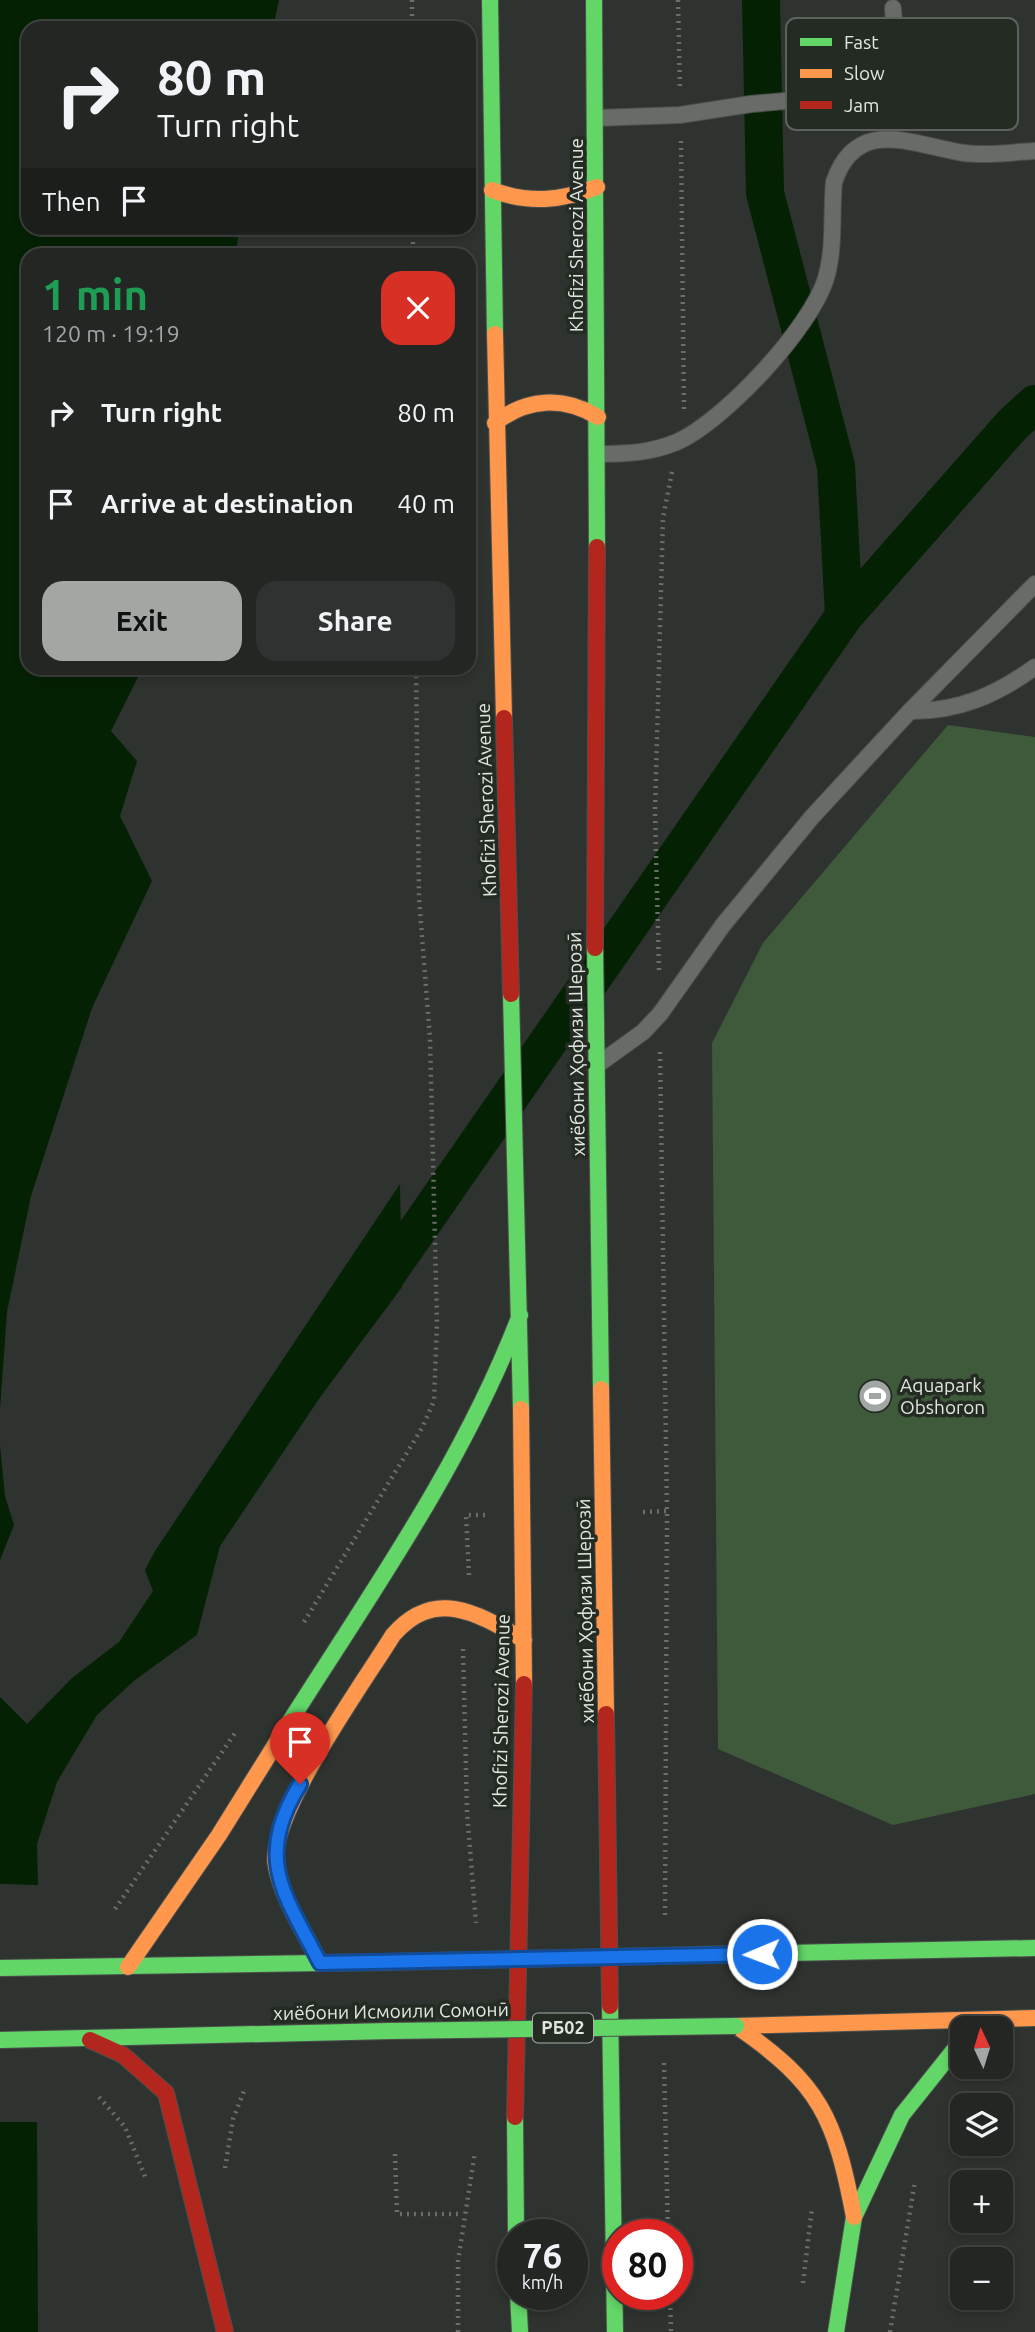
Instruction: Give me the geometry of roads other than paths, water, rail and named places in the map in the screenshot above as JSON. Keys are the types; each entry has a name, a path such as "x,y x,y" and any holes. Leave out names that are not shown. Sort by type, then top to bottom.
{"main road":[{"name":"Khofizi Sherozi Avenue","path":"490,0 495,424 513,968 524,1640 515,2066 516,2219"},
{"name":"Khofizi Sherozi Avenue","path":"594,0 598,417 594,889"},
{"path":"492,190 515,200 550,202 597,187"},
{"path":"495,424 519,407 554,402 584,407 598,417"},
{"name":"хиёбони Ҳофизи Шерозӣ","path":"594,889 615,2332"},
{"path":"128,1967 219,1835 458,1453 496,1378 520,1315"},
{"path":"320,1963 281,1882 275,1864 276,1833 292,1798 386,1646 409,1615 431,1607 446,1608 487,1619 524,1640"},
{"path":"0,1968 1035,1948"},
{"name":"хиёбони Исмоили Сомонӣ","path":"1013,2020 1035,2018"},
{"name":"хиёбони Исмоили Сомонӣ","path":"0,2040 390,2031 950,2023"},
{"path":"736,2026 780,2054 813,2089 835,2131 854,2217"},
{"path":"200,2053 232,2036"},
{"path":"88,2039 123,2055 166,2092 225,2332"},
{"path":"836,2332 854,2217 902,2115 950,2055"},
{"path":"166,2092 174,2075"},
{"path":"519,2310 520,2332"}],"lane":[{"path":"893,8 893,18"},
{"path":"596,118 680,115 751,104 786,102"},
{"path":"598,454 649,452 680,440 729,405 790,340 809,315 827,277 834,182 848,156 874,142 892,139 910,139 976,154 1035,150"},
{"path":"598,1065 643,1032 660,1014 756,883 910,711 1035,584"},
{"path":"910,711 933,712 984,698 1035,667"}],"waterway":[{"path":"761,0 765,193 836,466 844,616"},
{"path":"371,1297 844,616 1013,424 1035,404"}],"place":[{"name":"Aquapark Obshoron","path":"875,1396"}]}
